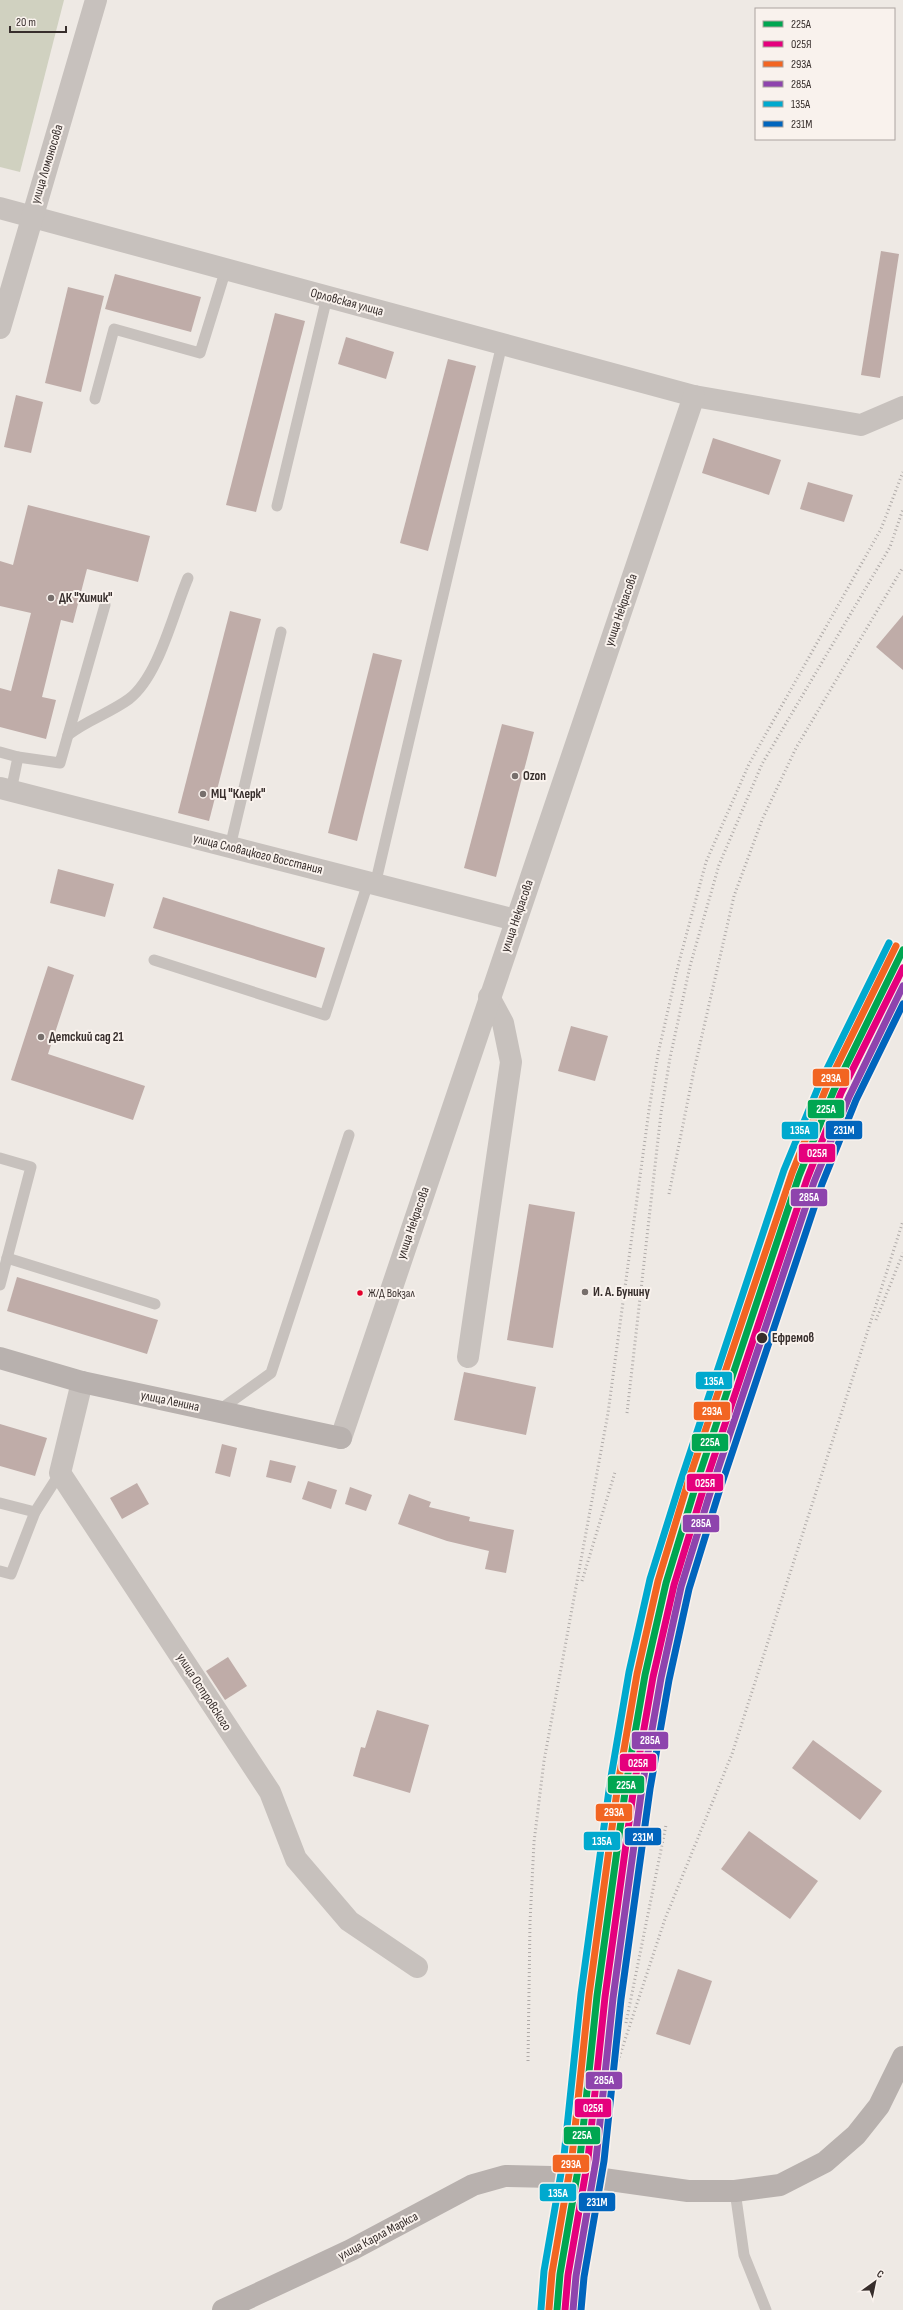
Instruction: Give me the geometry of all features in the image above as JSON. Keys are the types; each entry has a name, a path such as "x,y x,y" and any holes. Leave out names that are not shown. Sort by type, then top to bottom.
{"main road":[{"name":"улица Ленина","path":"0,1358 82,1382 341,1438"},
{"name":"улица Карла Маркса","path":"223,2310 352,2250 473,2185 505,2176 535,2175 596,2178 688,2191 735,2191 780,2185 825,2162 856,2135 878,2106 903,2057"}],"street":[{"name":"улица Ломоносова","path":"0,328 31,217 96,0"},
{"name":"Орловская улица","path":"0,208 694,396 861,425 903,407"},
{"name":"улица Некрасова","path":"341,1438 515,920 694,396"},
{"name":"улица Словацкого Восстания","path":"5,789 515,920"},
{"path":"468,1356 511,1062 503,1023 489,997"},
{"path":"60,1473 82,1382"},
{"name":"улица Островского","path":"60,1473 270,1792 296,1858 349,1921 417,1968"}],"lane":[{"path":"95,399 114,329 200,353 226,269"},
{"path":"278,506 327,297"},
{"path":"154,960 325,1015 372,884 502,344"},
{"path":"68,735 81,725 130,699 146,679 164,644 188,578"},
{"path":"0,752 18,757 60,763 105,605"},
{"path":"230,847 281,632"},
{"path":"5,789 18,757"},
{"path":"217,1411 271,1373 349,1135"},
{"path":"0,1158 31,1167 0,1285"},
{"path":"7,1258 155,1304"},
{"path":"0,1571 11,1574 35,1512 60,1473"},
{"path":"0,1503 35,1512"},
{"path":"735,2191 744,2255 766,2310"}],"green space":[{"path":"0,0 64,0 20,172 0,167"}],"building":[{"path":"881,251 899,254 880,378 861,375"},
{"path":"115,274 201,297 191,332 105,309"},
{"path":"68,287 104,296 81,392 45,383"},
{"path":"275,313 305,321 256,512 226,505"},
{"path":"346,337 394,352 386,379 338,364"},
{"path":"448,359 476,366 428,551 400,543"},
{"path":"16,395 43,402 31,453 4,447"},
{"path":"713,438 781,460 769,495 702,473"},
{"path":"808,482 853,495 844,522 800,509"},
{"name":"ДК \"Химик\"","path":"28,505 150,536 138,582 87,569 73,623 61,620 42,697 56,700 46,739 0,727 0,688 11,691 31,613 0,606 0,561 13,565"},
{"path":"230,611 261,619 209,821 178,813"},
{"path":"903,615 903,670 876,647"},
{"path":"373,653 402,660 357,841 328,833"},
{"path":"502,724 534,732 496,877 464,868"},
{"path":"58,869 114,884 105,917 50,903"},
{"path":"163,897 325,948 316,978 153,928"},
{"path":"48,966 74,975 48,1054 145,1086 133,1120 11,1080"},
{"path":"571,1026 608,1036 595,1081 558,1071"},
{"path":"529,1204 575,1212 553,1348 507,1340"},
{"path":"17,1277 158,1320 147,1354 7,1311"},
{"path":"464,1372 536,1387 526,1435 454,1420"},
{"path":"0,1424 47,1438 35,1476 0,1466"},
{"path":"222,1444 237,1448 230,1477 215,1473"},
{"path":"270,1460 296,1466 291,1483 266,1477"},
{"path":"308,1481 337,1490 331,1509 302,1499"},
{"path":"137,1483 149,1504 122,1519 110,1498"},
{"path":"350,1487 372,1495 366,1511 345,1504"},
{"path":"409,1494 431,1502 429,1507 470,1517 469,1521 514,1530 506,1573 485,1569 489,1551 447,1541 398,1524"},
{"path":"228,1657 247,1686 225,1700 206,1671"},
{"path":"377,1710 429,1725 410,1793 353,1776 361,1747 365,1748"},
{"path":"813,1740 882,1791 860,1820 792,1768"},
{"path":"749,1831 818,1881 790,1919 721,1869"},
{"path":"678,1969 712,1981 690,2045 656,2034"}],"railway":[{"path":"528,2061 530,1922 534,1842 544,1761 608,1413 658,1054 679,962 706,862 749,764 881,529 903,472"},
{"path":"627,1413 661,1113 670,1058 690,966 719,865 762,764 890,547 903,509"},
{"path":"669,1194 694,1070 734,896 762,820 796,748 903,567"},
{"path":"618,2061 665,1919 732,1754 903,1221"},
{"path":"876,1320 903,1253"},
{"path":"582,1581 615,1472"},
{"path":"626,2023 666,1825"},
{"path":"540,2310 552,2220 561,2177 586,1946"},
{"path":"603,2130 619,2056"}],"transit line":[{"name":"135А","path":"541,2309 544,2271 564,2156 581,1994 610,1783 629,1672 650,1579 681,1480 784,1170 820,1083 889,943"},
{"name":"293А","path":"549,2309 552,2273 572,2157 589,1995 618,1784 637,1674 658,1581 688,1482 792,1173 827,1086 896,946"},
{"name":"225А","path":"557,2310 560,2274 580,2158 597,1996 626,1785 645,1675 666,1583 696,1485 799,1176 834,1090 903,950"},
{"name":"025Я","path":"565,2310 568,2275 588,2159 605,1997 634,1786 653,1677 674,1585 704,1487 807,1179 841,1093 903,968"},
{"name":"285А","path":"573,2310 576,2276 596,2160 613,1998 642,1787 661,1678 681,1587 711,1490 814,1182 849,1097 903,986"},
{"name":"231М","path":"581,2310 584,2277 604,2161 621,1999 650,1789 669,1680 689,1589 719,1492 822,1184 856,1100 903,1004"}],"place":[{"name":"ДК \"Химик\"","path":"51,598"},
{"name":"Ozon","path":"515,776"},
{"name":"МЦ \"Клерк\"","path":"203,794"},
{"name":"Детский сад 21","path":"41,1037"},
{"name":"И. А. Бунину","path":"585,1292"},
{"name":"Ж/Д Вокзал","path":"360,1293"},
{"name":"Ефремов","path":"762,1338"}]}
